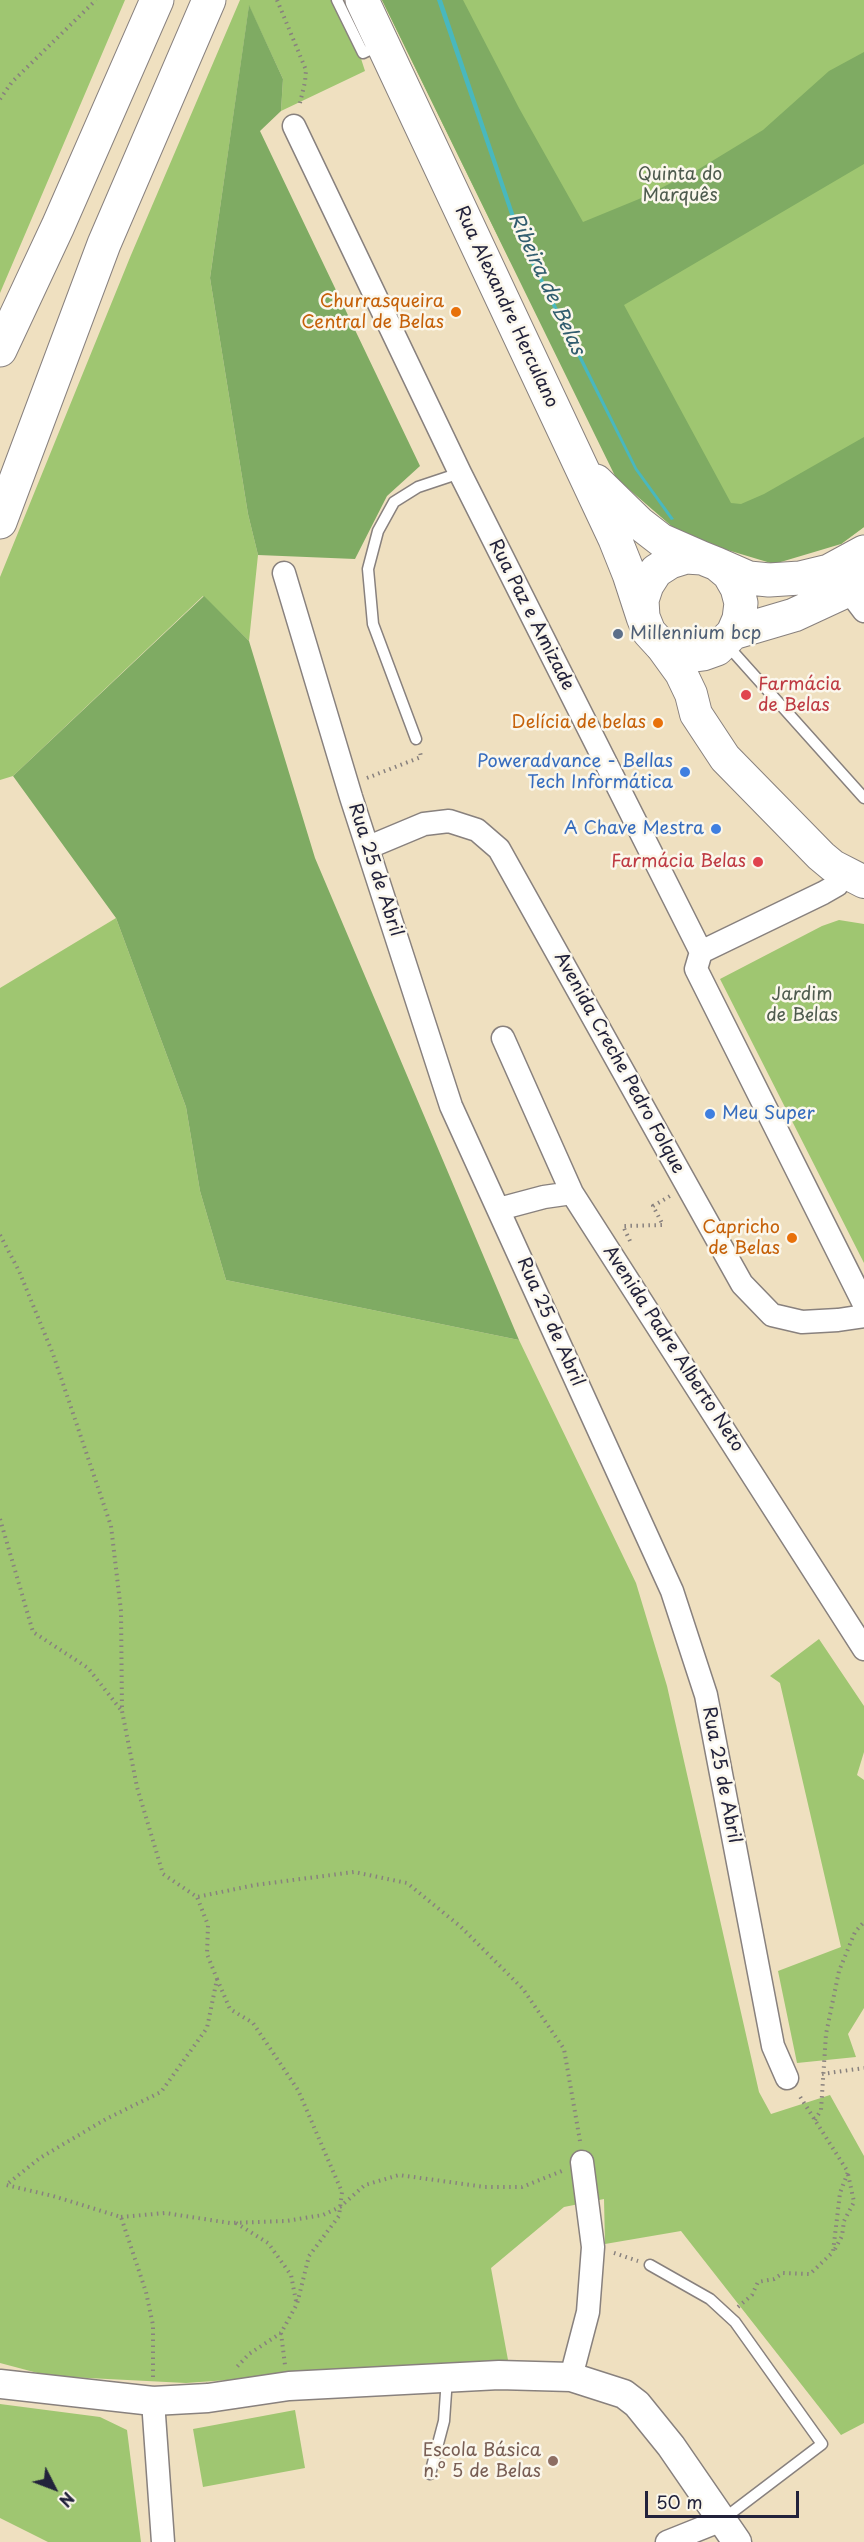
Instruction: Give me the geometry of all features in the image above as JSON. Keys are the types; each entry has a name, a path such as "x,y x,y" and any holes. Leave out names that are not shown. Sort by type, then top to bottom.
{"main road":[{"path":"0,350 58,226 157,0"},
{"path":"0,522 104,244 209,0"},
{"name":"Rua Alexandre Herculano","path":"362,0 626,565 651,631"},
{"path":"580,465 639,524 668,544 749,578 769,580 800,578 830,571 864,552"},
{"path":"691,694 697,677 739,619 741,603 737,588 729,574 709,561 678,560 656,571 647,585 642,600 651,631 681,673 691,694 696,714 725,758 821,856 854,877"},
{"path":"651,631 673,652 688,656 703,654 725,641 859,593"}],"street":[{"name":"Rua Paz e Amizade","path":"294,126 460,473 701,952"},
{"name":"Rua 25 de Abril","path":"284,573 347,786 369,847 451,1106 672,1591 706,1695 773,2046 787,2078"},
{"name":"Avenida Creche Pedro Folque","path":"369,847 424,824 449,821 477,830 499,849 742,1284 772,1315 802,1323 864,1316"},
{"path":"854,877 701,952 696,969 864,1304"},
{"name":"Avenida Padre Alberto Neto","path":"503,1038 572,1193 864,1649"},
{"path":"499,1209 544,1197 572,1193"},
{"path":"572,2378 588,2312 593,2247 582,2162"},
{"path":"0,2384 153,2402 208,2398 289,2386 499,2375 572,2378 624,2394 637,2404 670,2446 730,2531 667,2542"},
{"path":"153,2402 163,2542"}],"lane":[{"path":"337,0 363,53 383,44"},
{"path":"416,739 374,624 368,569 378,531 394,502 418,487 460,473"},
{"path":"725,641 864,798"},
{"path":"650,2265 710,2300 735,2322 822,2444 730,2531"},
{"path":"430,2474 444,2421 447,2378"}],"path":[{"path":"0,99 12,82 96,0"},
{"path":"277,0 306,70 294,126"},
{"path":"347,786 421,757 416,739"},
{"path":"617,1260 633,1246 623,1226 663,1225 653,1206 688,1186"},
{"path":"0,1235 20,1271 53,1354 111,1526 121,1611 122,1711 137,1787 163,1874 197,1898 208,1925 207,1954 230,2008 253,2023 298,2090 342,2192 339,2216 309,2256 297,2304 281,2333 249,2354 208,2398"},
{"path":"0,1519 33,1632 88,1668 122,1711"},
{"path":"197,1898 255,1885 354,1872 406,1883 461,1927 523,1989 564,2049 579,2124 582,2162 522,2187 485,2187 399,2175 365,2186 340,2207 323,2215 286,2221 236,2223 165,2213 121,2217 53,2196 6,2185 40,2158 161,2092 207,2028 217,1979"},
{"path":"815,2120 821,2110 826,2034 839,1971 855,1932 864,1922"},
{"path":"822,2074 864,2068"},
{"path":"728,2315 752,2295 758,2282 774,2279 783,2274 810,2274 833,2252 842,2236 844,2221 854,2202 848,2172 787,2078"},
{"path":"833,2252 840,2193 848,2172"},
{"path":"121,2217 146,2292 153,2325 153,2402"},
{"path":"236,2223 268,2243 291,2275 297,2304"},
{"path":"593,2247 650,2265"}],"green space":[{"path":"0,0 125,0 0,293"},
{"path":"240,0 342,0 365,71 281,111 283,79 249,6 210,278 248,514 258,555 249,641 203,596 13,776 0,780 0,577 131,255"},
{"name":"Quinta do Marquês","path":"382,0 864,0 864,527 841,544 724,549 510,261"},
{"path":"382,0 463,0 519,108 583,222 639,199 699,169 763,130 829,71 864,52 864,164 624,305 731,503 741,504 764,494 864,437 864,527 841,544 774,564 724,549 676,530 616,478"},
{"path":"249,5 283,79 281,111 260,131 420,466 387,496 355,559 258,555 248,514 210,278"},
{"path":"204,596 249,641 315,858 519,1340 226,1280 200,1191 186,1107 116,918 13,776"},
{"path":"116,918 186,1107 200,1191 226,1280 519,1340 636,1583 667,1686 759,2092 771,2114 830,2095 864,2156 864,2423 841,2435 681,2231 605,2244 604,2199 564,2207 491,2268 508,2360 186,2383 49,2376 0,2363 0,988"},
{"name":"Jardim de Belas","path":"839,920 864,924 864,1263 720,979 822,926"},
{"path":"819,1639 864,1706 864,1752 857,1775 864,1780 864,2008 848,2034 856,2057 797,2063 778,1971 841,1947 780,1683 770,1676"},
{"path":"0,2404 100,2417 127,2430 141,2542 48,2542 0,2518"},
{"path":"295,2410 305,2468 203,2487 193,2429"}],"water":[{"path":"437,0 442,0 522,237 637,468 674,519 671,520 635,470 518,238"}],"place":[{"name":"Churrasqueira Central de Belas","path":"456,312"},
{"name":"Millennium bcp","path":"618,634"},
{"name":"Farmácia de Belas","path":"746,695"},
{"name":"Delícia de belas","path":"658,723"},
{"name":"Poweradvance - Bellas Tech Informática","path":"685,772"},
{"name":"A Chave Mestra","path":"716,829"},
{"name":"Farmácia Belas","path":"758,862"},
{"name":"Meu Super","path":"710,1114"},
{"name":"Capricho de Belas","path":"792,1238"},
{"name":"Escola Básica n.º 5 de Belas","path":"553,2461"}],"water label":[{"name":"Ribeira de Belas","path":"546,284"}]}
